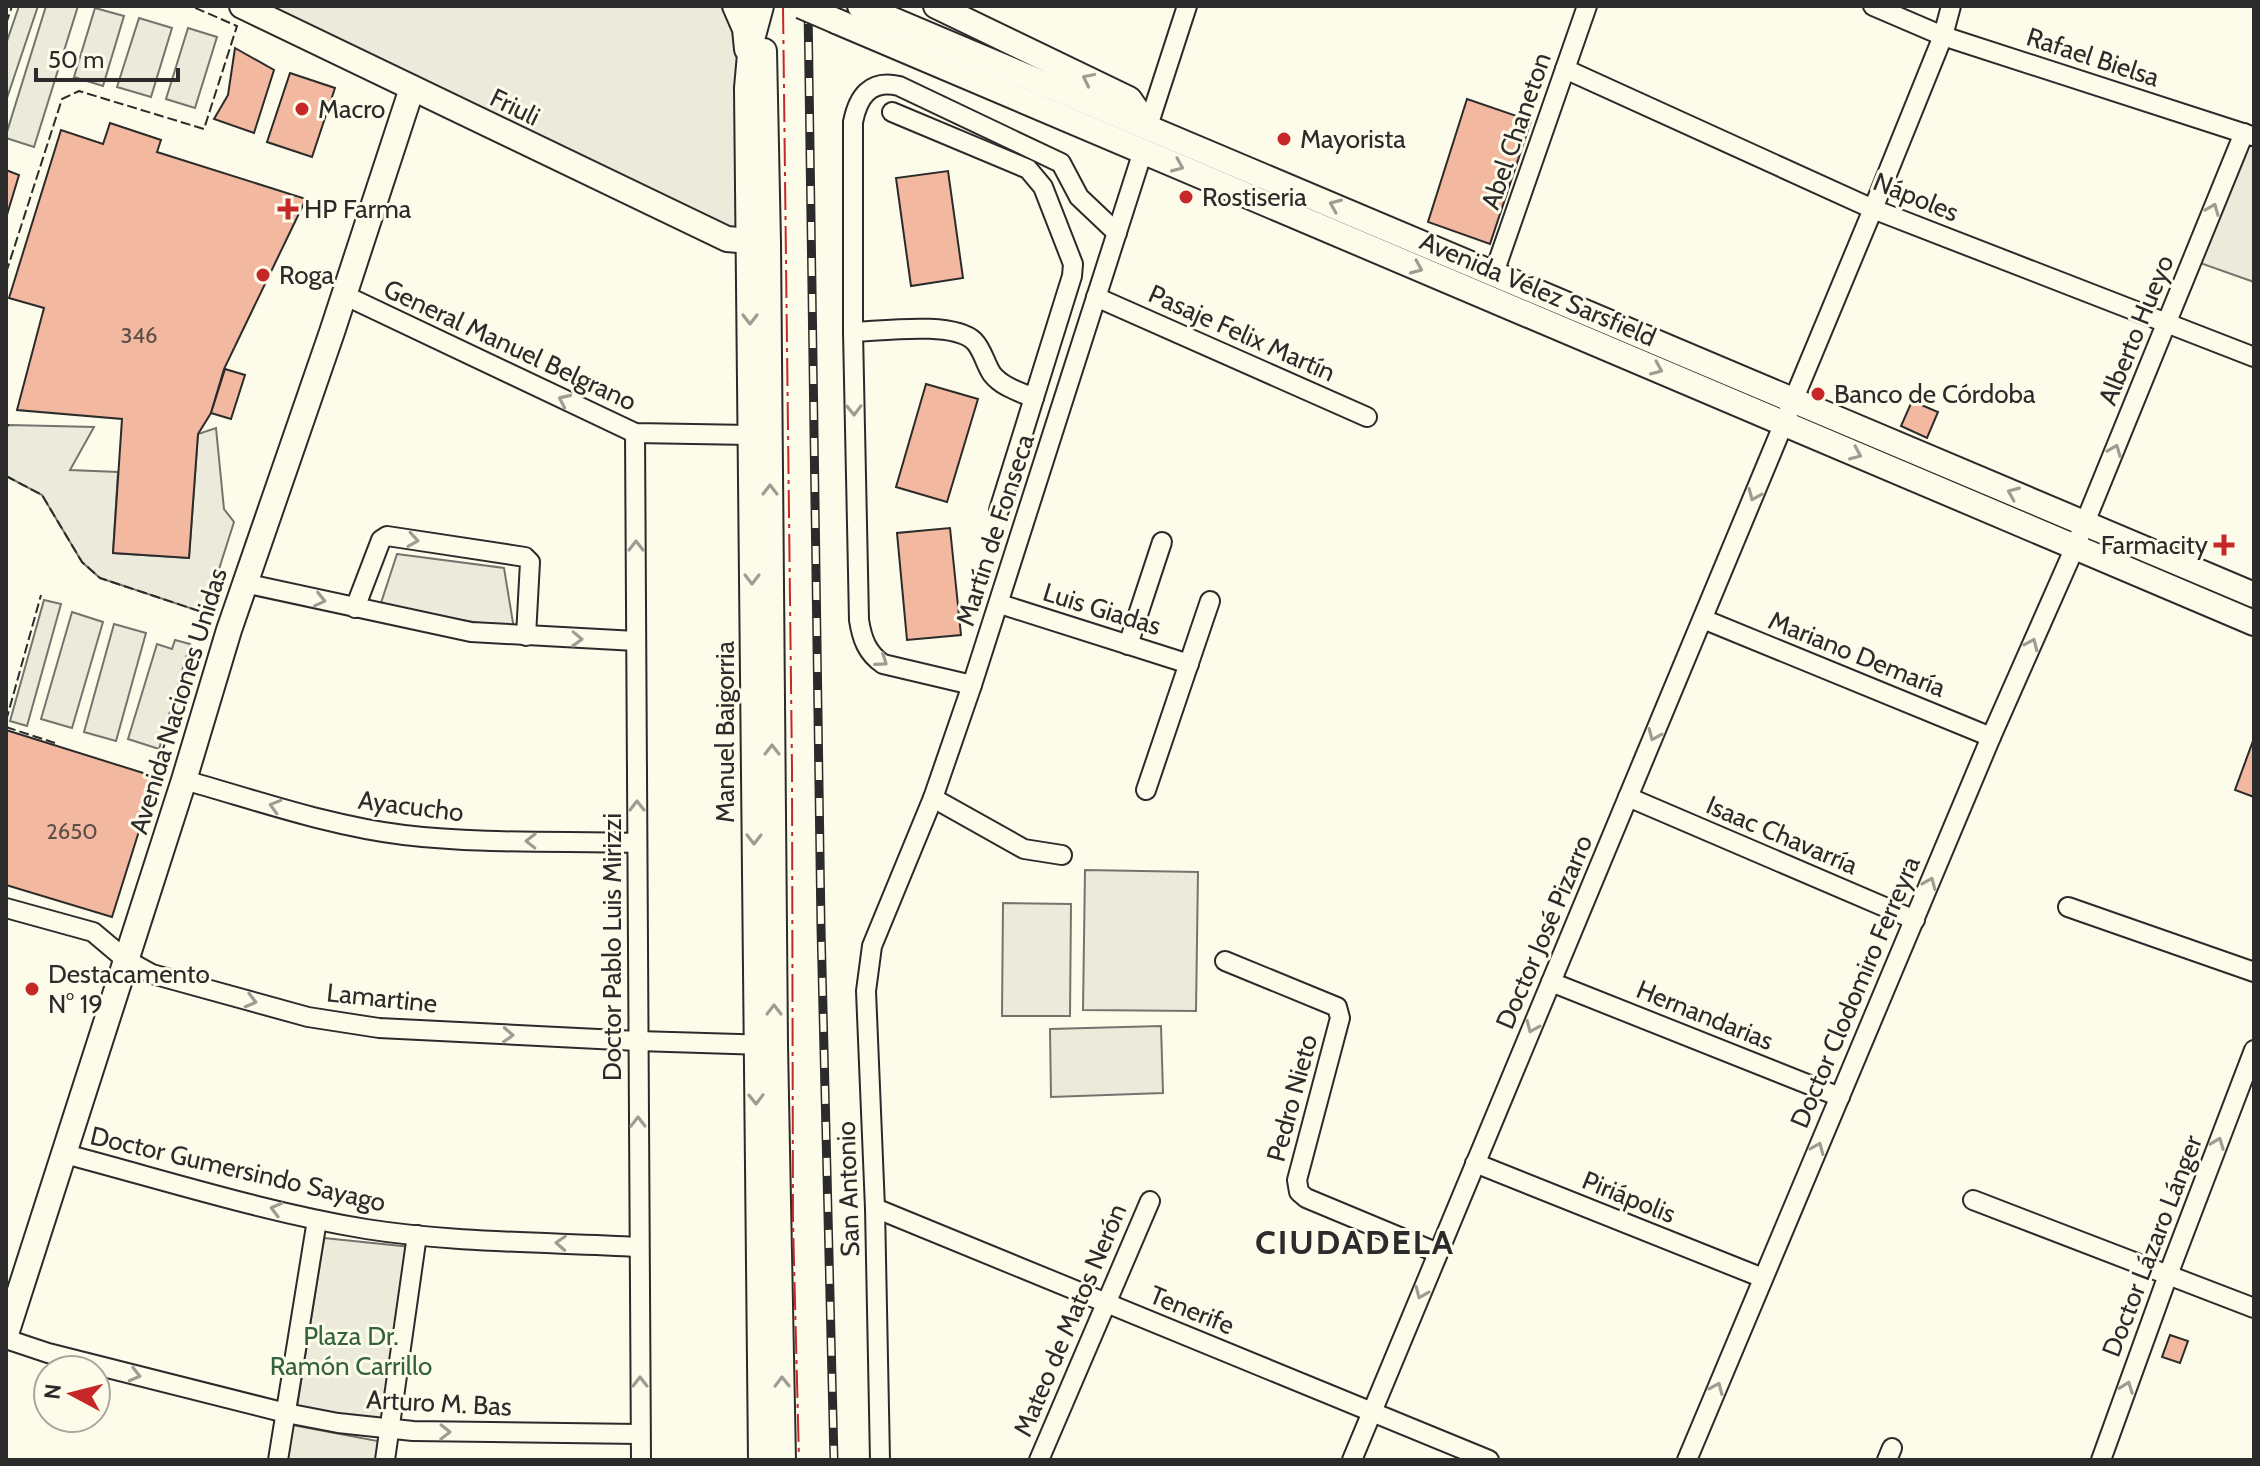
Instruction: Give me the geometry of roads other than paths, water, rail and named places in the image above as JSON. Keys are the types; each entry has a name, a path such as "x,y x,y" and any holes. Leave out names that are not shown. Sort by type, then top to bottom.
{"main road":[{"name":"Friuli","path":"242,6 727,239 759,242"},
{"path":"735,6 747,38 747,88"},
{"name":"Manuel Baigorria","path":"762,6 751,43 747,88 759,242 751,435 765,1045 783,1460"},
{"name":"Manuel Baigorria","path":"761,1460 765,1045 759,242 762,6"},
{"name":"Avenida Vélez Sarsfield","path":"801,6 1143,151 1789,412 2085,523 2254,595"},
{"name":"Avenida Vélez Sarsfield","path":"860,6 1494,273 2075,547 2254,623"},
{"path":"936,6 1129,99 1148,126"},
{"name":"Avenida Naciones Unidas","path":"6,1336 244,583 412,88"}],"street":[{"path":"1148,126 1187,6"},
{"name":"Abel Chaneton","path":"1494,273 1587,6"},
{"name":"Rafael Bielsa","path":"1873,6 1943,36 2249,135"},
{"name":"Doctor José Pizarro","path":"1352,1460 1873,209 1943,36 1951,6"},
{"name":"Nápoles","path":"1565,69 1873,209 2254,357"},
{"path":"972,685 893,669 874,658 862,637 859,620 853,332 853,122 860,98 877,85 899,86 1061,163 1079,197 1117,233"},
{"path":"892,112 1028,169 1043,187 1073,264 1072,276 999,510"},
{"name":"Alberto Hueyo","path":"2075,547 2166,325 2249,135"},
{"name":"Martín de Fonseca","path":"881,919 933,798 1000,604 1143,151"},
{"name":"General Manuel Belgrano","path":"344,295 635,433 751,435"},
{"name":"Pasaje Felix Martín","path":"1096,297 1367,417"},
{"path":"853,332 926,329 968,337 976,343 992,374 1002,384 1034,398"},
{"name":"Doctor Pablo Luis Mirizzi","path":"635,433 641,1460"},
{"path":"355,608 381,540 387,536 525,557 530,562 526,636"},
{"path":"1128,645 1162,542"},
{"name":"Doctor Clodomiro Ferreyra","path":"1687,1460 1991,737 2075,547"},
{"path":"244,583 459,631 636,641"},
{"path":"1146,790 1210,601"},
{"name":"Luis Giadas","path":"1000,604 1189,664"},
{"name":"Mariano Demaría","path":"1703,619 1991,737"},
{"name":"Ayacucho","path":"184,780 339,823 402,835 443,839 637,843"},
{"name":"Isaac Chavarría","path":"1628,797 1915,920"},
{"path":"933,798 1024,849 1062,855"},
{"path":"2068,907 2254,972"},
{"name":"Lamartine","path":"6,908 93,932 125,959 152,974 308,1017 379,1028 765,1045"},
{"name":"San Antonio","path":"880,1460 875,1208 866,991 872,946 881,919"},
{"name":"Pedro Nieto","path":"1225,961 1337,1007 1340,1018 1297,1180 1299,1192 1306,1198 1438,1253"},
{"name":"Hernandarias","path":"1551,982 1840,1097"},
{"name":"Doctor Lázaro Lánger","path":"2101,1460 2254,1050"},
{"name":"Doctor Gumersindo Sayago","path":"65,1154 317,1220 417,1235 639,1247"},
{"name":"Piriápolis","path":"1475,1163 1763,1278"},
{"path":"1973,1200 2254,1308"},
{"name":"Mateo de Matos Nerón","path":"1039,1460 1150,1201"},
{"name":"Tenerife","path":"875,1208 1489,1460"},
{"path":"278,1460 317,1220"},
{"path":"385,1460 417,1235"},
{"name":"Arturo M. Bas","path":"6,1336 48,1353 286,1413 389,1430 640,1434"}],"railway":[{"path":"808,6 821,927 834,1460"}],"place":[{"name":"Macro","path":"302,109"},
{"name":"Mayorista","path":"1284,139"},
{"name":"Rostiseria","path":"1186,197"},
{"name":"HP Farma","path":"288,209"},
{"name":"Roga","path":"263,275"},
{"name":"Banco de Córdoba","path":"1818,394"},
{"name":"Farmacity","path":"2224,545"},
{"name":"Destacamento N° 19","path":"32,989"}],"district":[{"name":"CIUDADELA","path":"1355,1242"}],"park label":[{"name":"Plaza Dr. Ramón Carrillo","path":"351,1351"}]}
